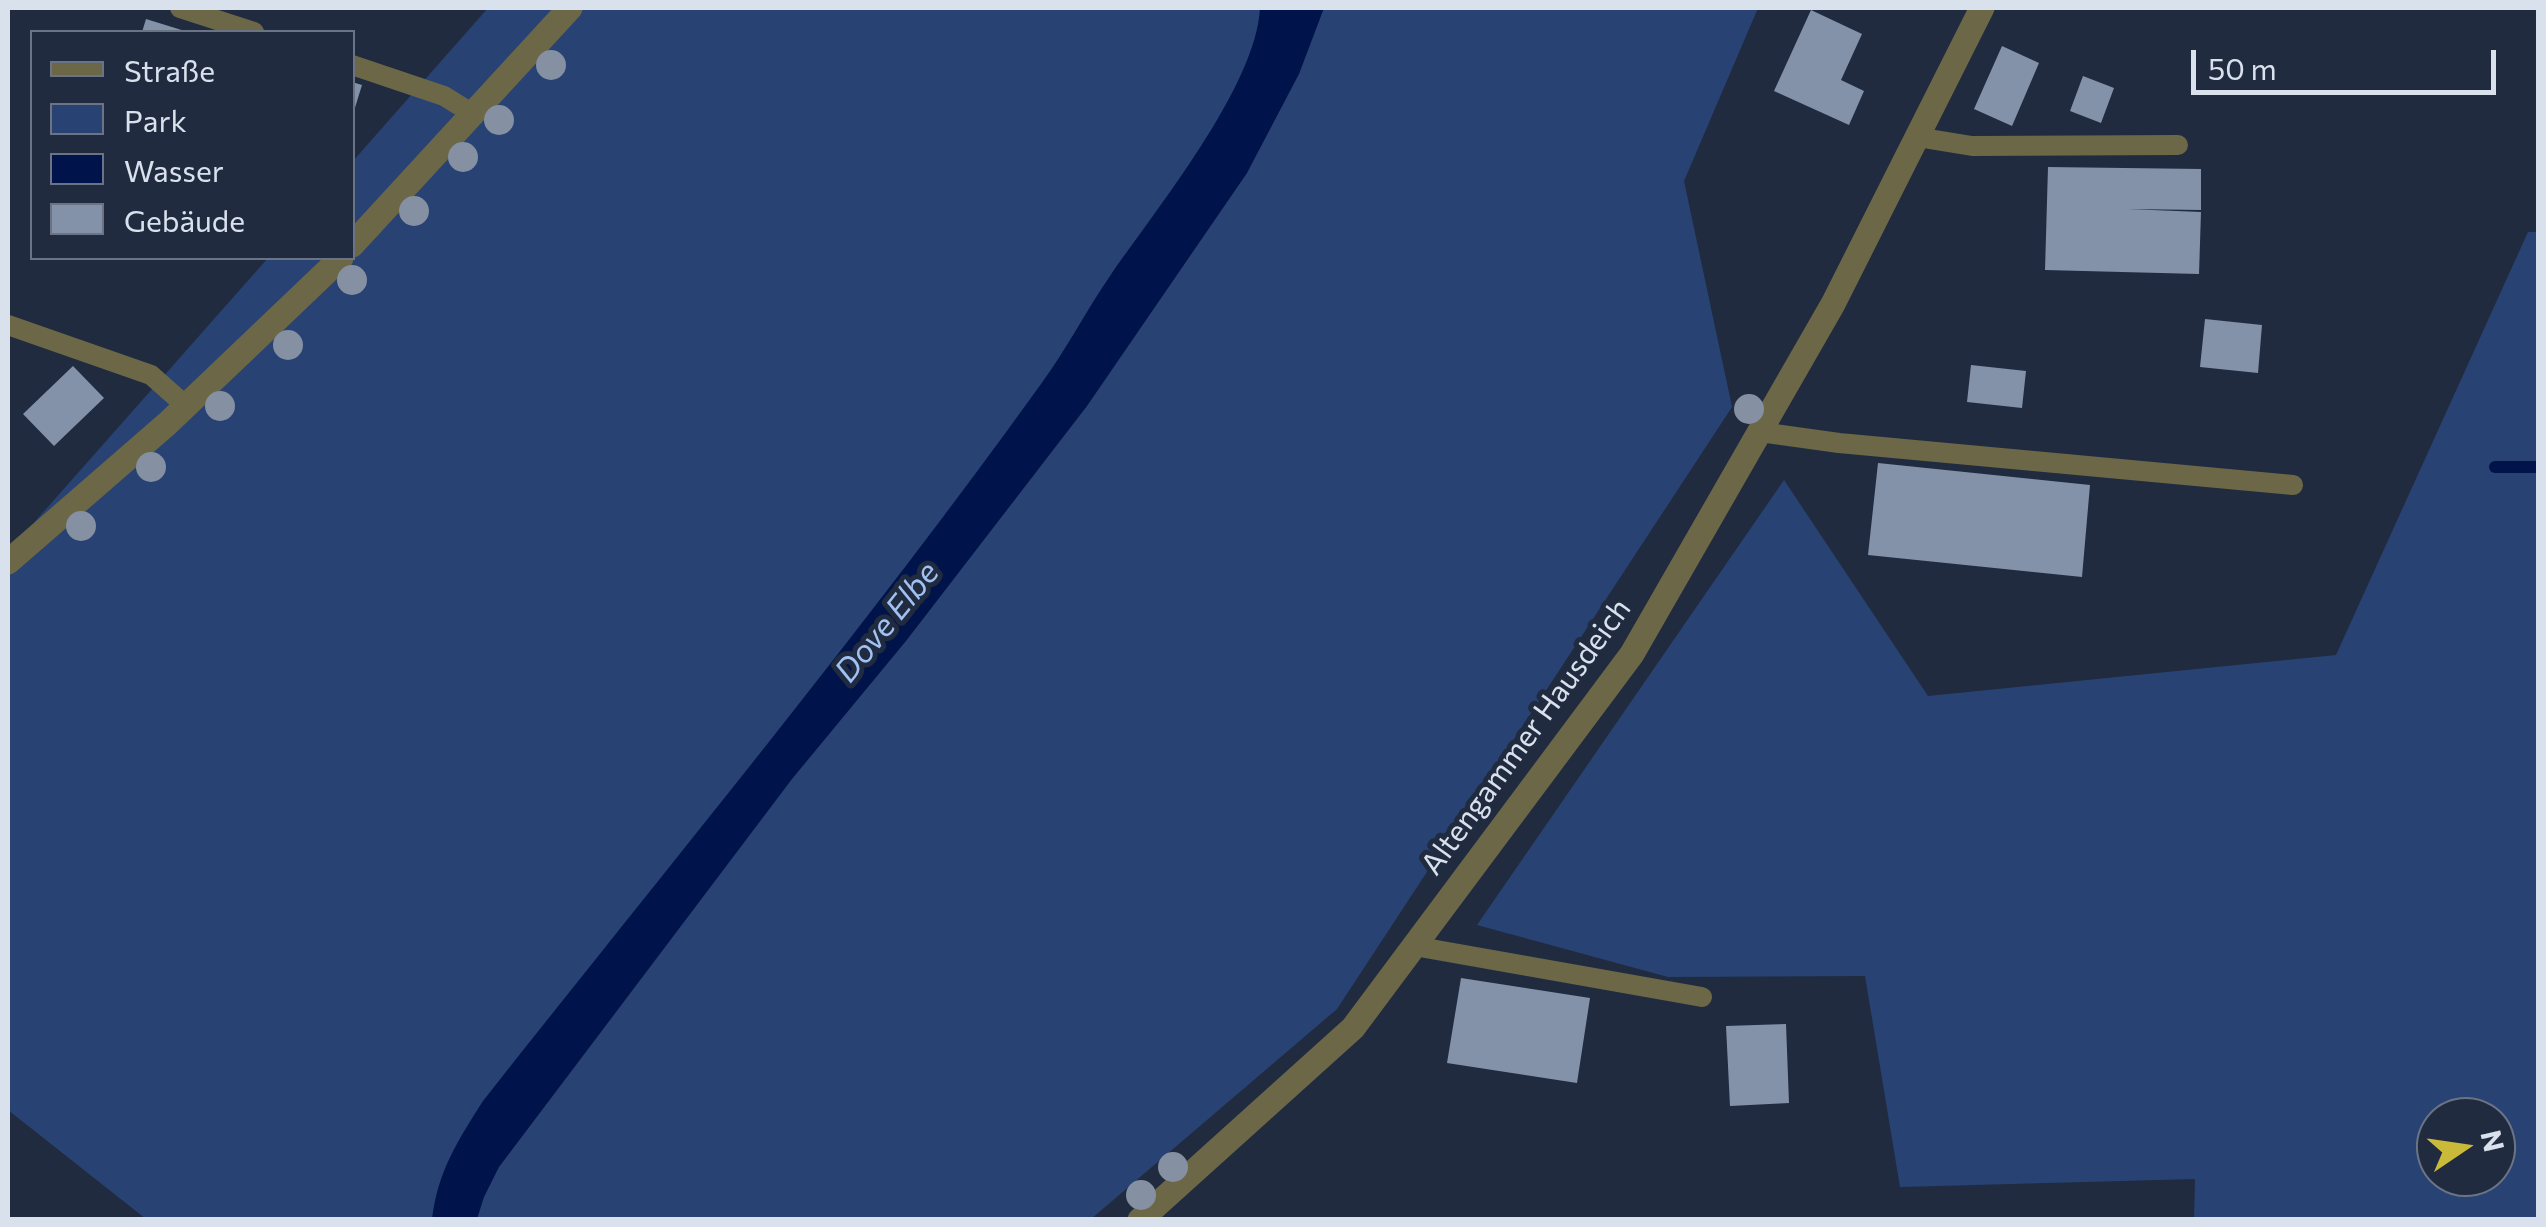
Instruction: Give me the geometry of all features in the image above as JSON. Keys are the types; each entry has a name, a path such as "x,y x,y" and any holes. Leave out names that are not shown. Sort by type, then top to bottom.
{"street":[{"path":"355,242 570,8"},
{"name":"Altengammer Hausdeich","path":"1140,1220 1353,1028 1632,654 1833,304 1982,8"},
{"path":"8,562 186,406 339,260"}],"lane":[{"path":"180,8 248,30"},
{"path":"355,66 444,96 472,114"},
{"path":"1917,138 1972,146 2178,145"},
{"path":"8,325 151,375 186,406"},
{"path":"1760,432 1839,443 2293,485"},
{"path":"1414,946 1702,998"}],"green space":[{"path":"488,8 1758,8 1684,181 1732,407 1337,1009 1091,1219 146,1219 8,1110 8,552 266,260 355,260 355,159"},
{"path":"2528,232 2538,232 2538,1219 2194,1219 2195,1179 1900,1187 1865,976 1668,977 1477,925 1784,480 1928,696 2336,655"}],"water":[{"name":"Dove Elbe","path":"1260,8 1324,8 1299,74 1247,173 1087,406 906,641 792,779 499,1167 477,1219 432,1219 444,1171 483,1101 836,656 1050,371 1223,110 1254,39"}],"building":[{"path":"1811,10 1862,34 1841,80 1864,91 1849,125 1774,91"},
{"path":"146,19 182,30 143,30"},
{"path":"2002,46 2039,63 2012,126 1974,109"},
{"path":"2083,76 2114,88 2101,123 2070,111"},
{"path":"355,83 362,85 355,108"},
{"path":"2048,167 2201,169 2201,210 2128,209 2201,212 2199,274 2045,270"},
{"path":"2205,319 2262,325 2258,373 2200,367"},
{"path":"1971,365 2026,371 2022,408 1967,402"},
{"path":"73,366 104,398 54,446 23,414"},
{"path":"1878,463 2090,485 2082,577 1868,555"},
{"path":"1461,978 1590,998 1577,1083 1447,1063"},
{"path":"1786,1024 1789,1103 1730,1106 1726,1026"}],"waterway":[{"path":"2495,467 2538,467"}]}
